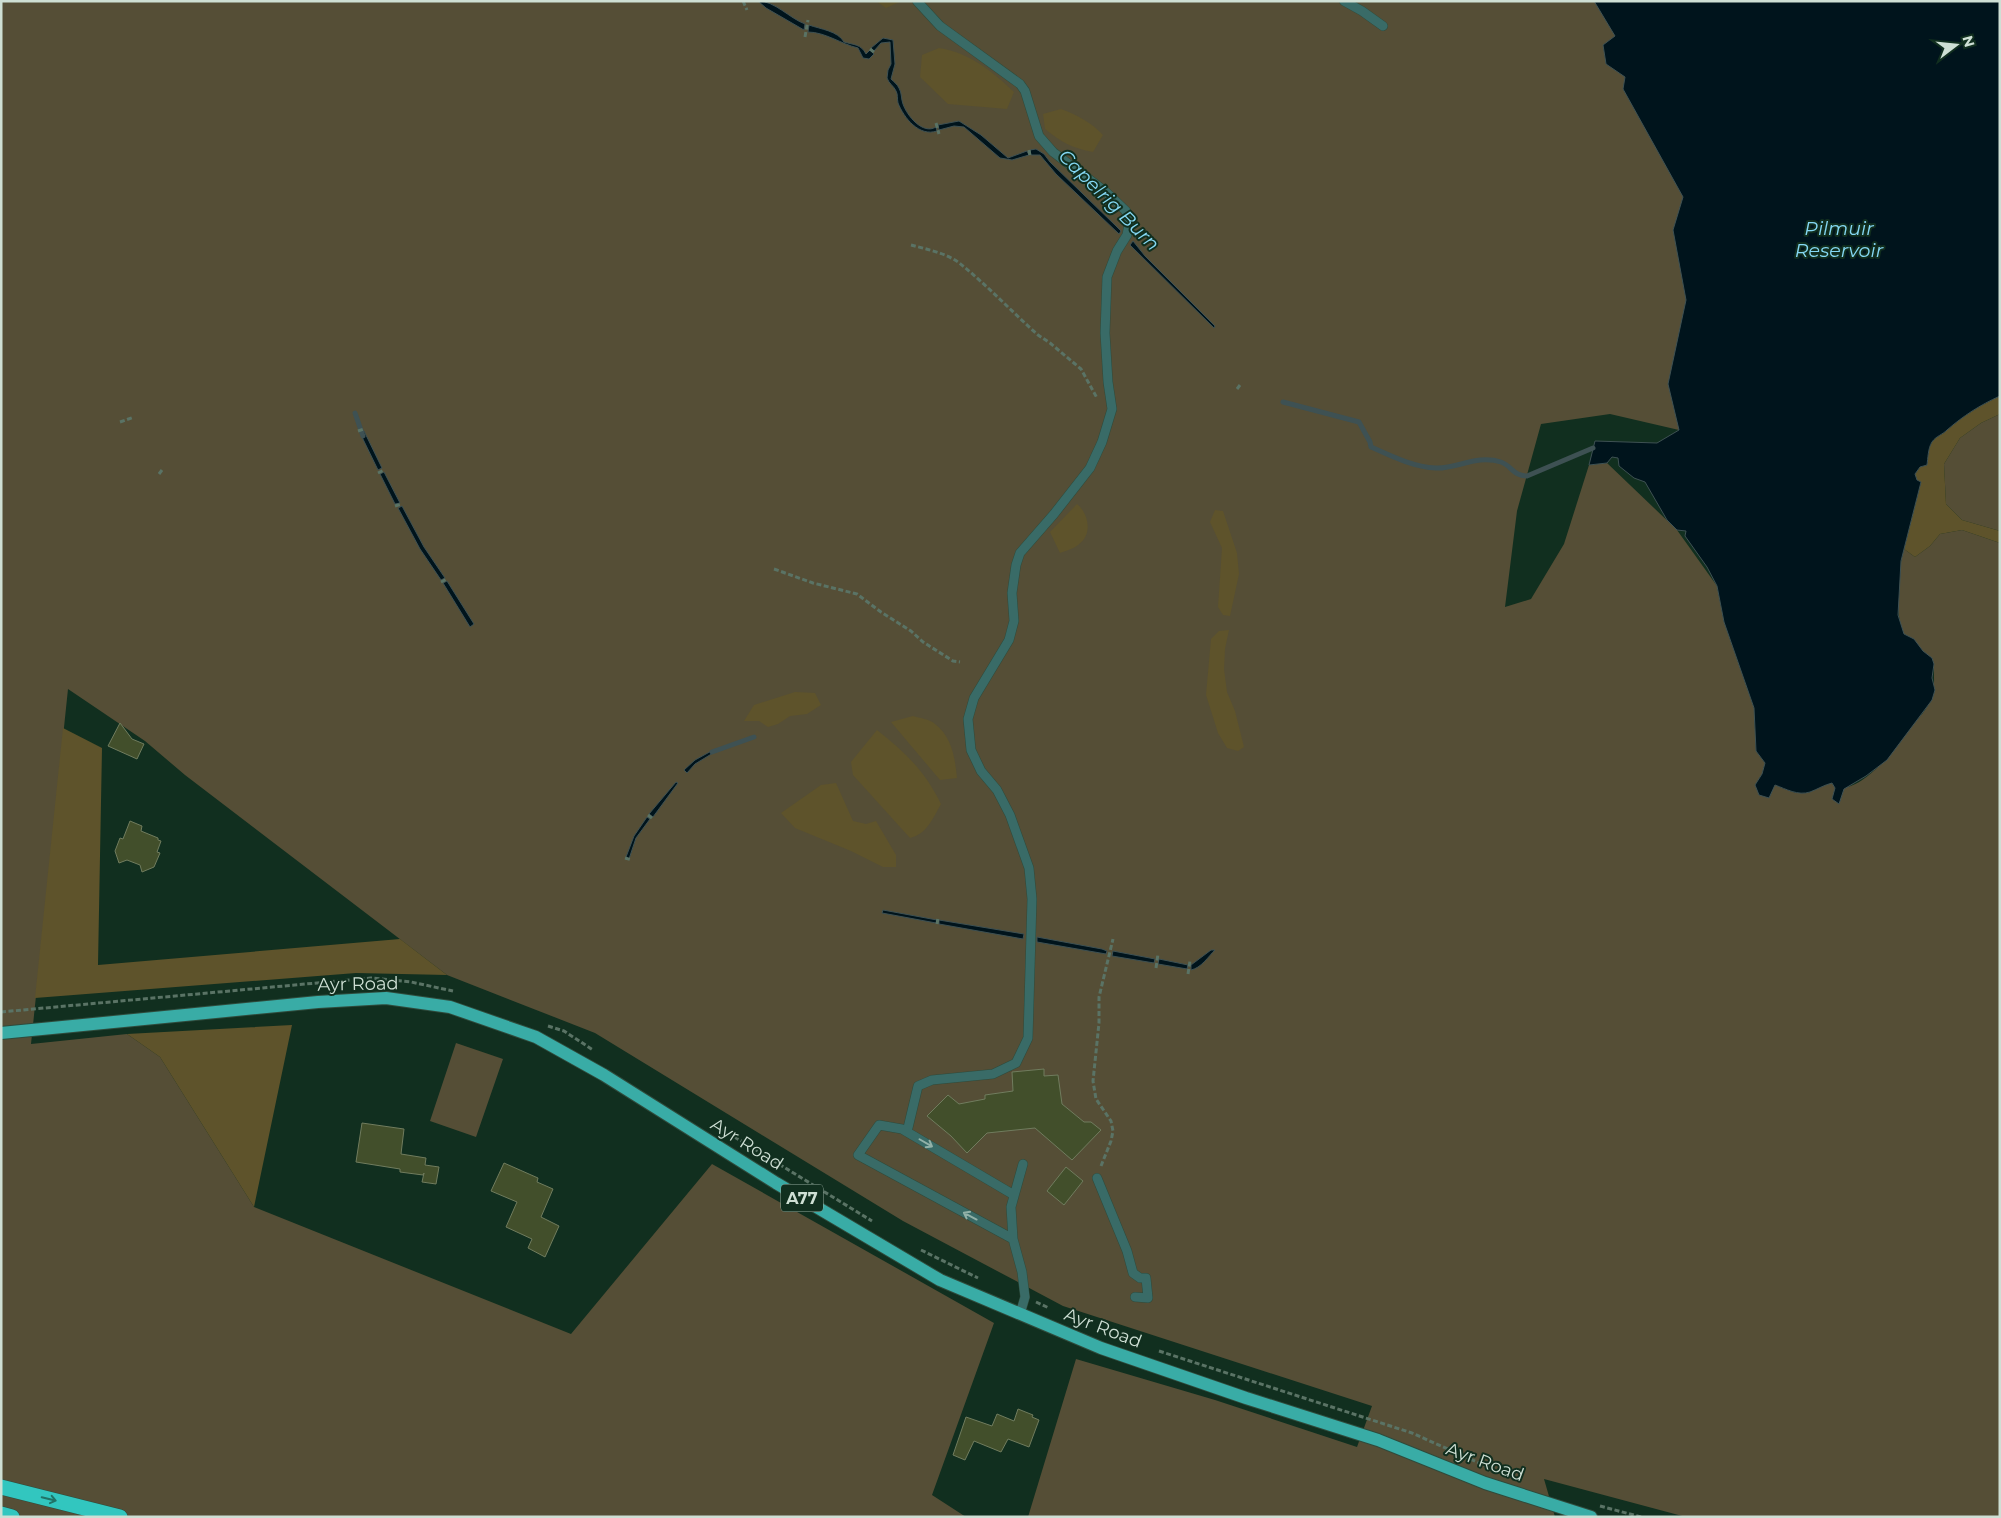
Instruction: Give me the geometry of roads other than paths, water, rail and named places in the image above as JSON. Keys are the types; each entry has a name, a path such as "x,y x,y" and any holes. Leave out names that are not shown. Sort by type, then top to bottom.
{"highway":[{"path":"1,1487 120,1517"},
{"path":"1,1514 12,1517"}],"main road":[{"name":"Ayr Road","path":"1,1033 179,1014 337,1000 386,998 450,1007 536,1037 604,1075 776,1183 940,1280 1101,1348 1246,1398 1378,1440 1485,1483 1591,1517"}],"lane":[{"path":"907,1132 918,1086 932,1080 993,1074 1016,1063 1028,1038 1032,899 1029,868 1010,816 997,790 981,771 971,750 968,719 974,698 1010,640 1014,621 1012,593 1016,565 1020,553 1090,468 1102,442 1112,409 1108,382 1105,332 1107,277 1125,238 1129,224 1126,211 1106,192 1053,152 1039,136 1025,91 1020,84 940,26 917,1"},
{"path":"1344,1 1383,26"},
{"path":"1013,1239 858,1155 879,1125 902,1129 1014,1195"},
{"path":"1020,1314 1025,1297 1022,1272 1013,1239 1010,1207 1023,1164"},
{"path":"1099,1174 1127,1251 1133,1274 1140,1278 1146,1278 1148,1298 1135,1297"}],"water":[{"path":"758,1 770,4 805,24 804,30 766,8"},
{"name":"Pilmuir Reservoir","path":"1594,1 2000,1 2000,396 1972,411 1935,438 1928,453 1927,465 1920,467 1915,474 1917,480 1921,482 1901,561 1898,615 1904,634 1914,639 1923,651 1932,658 1934,664 1932,678 1935,690 1932,700 1887,760 1866,776 1844,789 1839,804 1832,799 1835,788 1832,783 1806,793 1792,792 1775,785 1769,798 1759,795 1755,785 1762,774 1765,763 1756,751 1754,708 1724,622 1717,586 1707,567 1685,536 1686,531 1677,530 1667,520 1645,482 1634,478 1619,466 1618,458 1612,457 1607,463 1589,465 1595,441 1657,443 1679,430 1668,384 1686,300 1673,230 1683,197 1623,89 1625,77 1606,64 1603,45 1615,36"},
{"path":"809,25 838,35 844,42 854,44 866,54 870,50 874,54 869,59 863,58 858,48 821,34 808,32"},
{"path":"883,38 893,40 895,64 891,79 900,90 905,109 916,123 931,129 936,127 937,131 930,132 918,129 904,115 898,103 897,92 887,78 891,64 890,42 881,43 874,51 871,48"},
{"path":"959,121 981,135 1008,158 1027,151 1029,155 1012,160 1000,158 964,127 954,126 939,130 938,125"},
{"path":"1036,149 1044,154 1121,231 1119,234 1056,174 1040,155 1031,155 1030,150"},
{"path":"1133,241 1145,256 1215,326 1214,328 1130,245"},
{"path":"364,431 382,468 378,470 360,433"},
{"path":"384,472 400,503 395,504 380,474"},
{"path":"402,506 424,547 445,578 441,580 420,549 398,508"},
{"path":"447,581 474,624 470,627 443,583"},
{"path":"715,749 718,750 695,764 687,773 684,770 695,760"},
{"path":"676,782 678,783 653,817 649,814"},
{"path":"647,817 650,819 636,838 629,859 626,857 634,836"},
{"path":"883,910 937,920 936,923 882,913"},
{"path":"939,920 1024,934 1023,939 939,924"},
{"path":"1037,937 1107,951 1106,954 1037,942"},
{"path":"1211,950 1215,950 1201,965 1191,970 1191,965"},
{"path":"1113,951 1155,959 1154,963 1112,956"},
{"path":"1159,959 1188,965 1187,969 1158,964"}],"waterway":[{"name":"Capelrig Burn","path":"1283,402 1359,422 1371,447 1402,461 1419,466 1444,468 1475,461 1492,460 1505,464 1522,476 1527,476 1593,448"},
{"path":"355,413 363,436"},
{"path":"712,752 754,737"}]}
